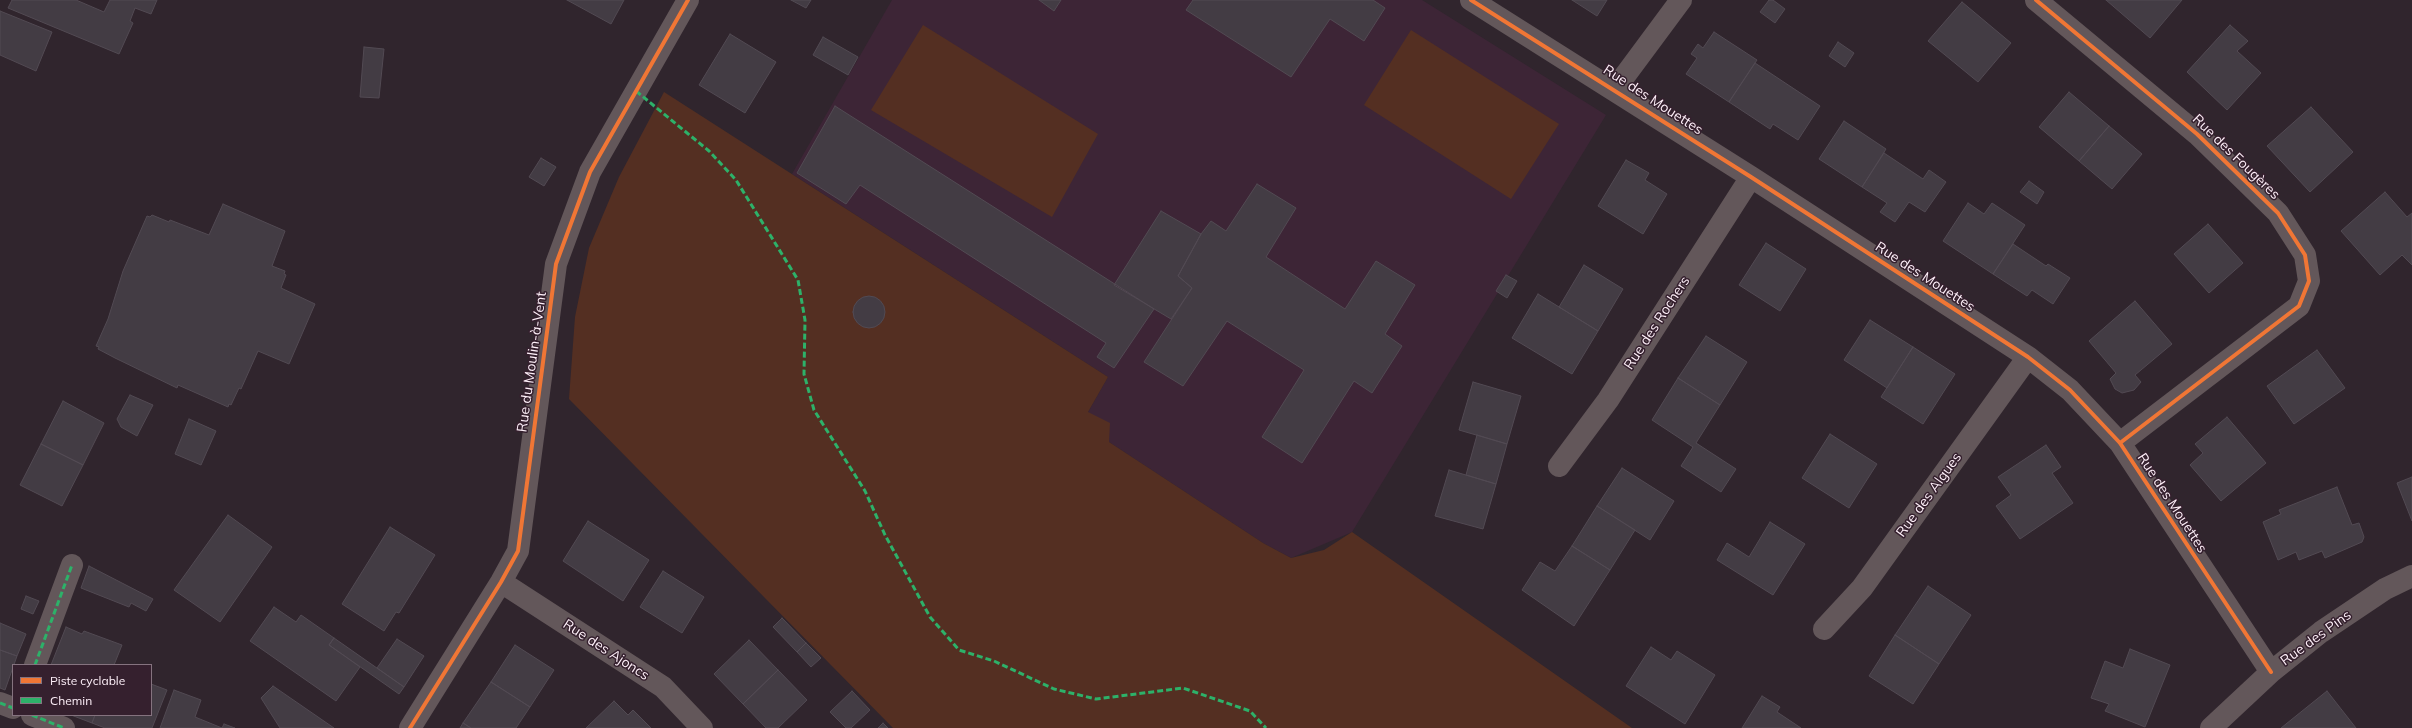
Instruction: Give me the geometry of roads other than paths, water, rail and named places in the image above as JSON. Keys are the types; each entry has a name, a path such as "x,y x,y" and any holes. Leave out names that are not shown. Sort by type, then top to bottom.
{"street":[{"name":"Rue du Moulin-à-Vent","path":"410,728 501,582 518,551 556,264 590,172 688,0"},
{"name":"Rue des Mouettes","path":"1472,0 1615,89 2028,357 2070,390 2120,444 2270,672"},
{"path":"1615,89 1681,0"},
{"name":"Rue des Fougères","path":"2036,0 2197,134 2278,213 2305,255 2309,281 2298,306 2120,444"},
{"name":"Rue des Rochers","path":"1559,466 1608,400 1751,177"},
{"name":"Rue des Algues","path":"1824,629 1862,588 2028,357"},
{"path":"35,664 72,565"},
{"name":"Rue des Pins","path":"2211,728 2270,672 2321,632 2386,589 2412,576"},
{"name":"Rue des Ajoncs","path":"501,582 663,687 702,728"},
{"path":"0,703 12,708"},
{"path":"34,716 64,728"}]}
